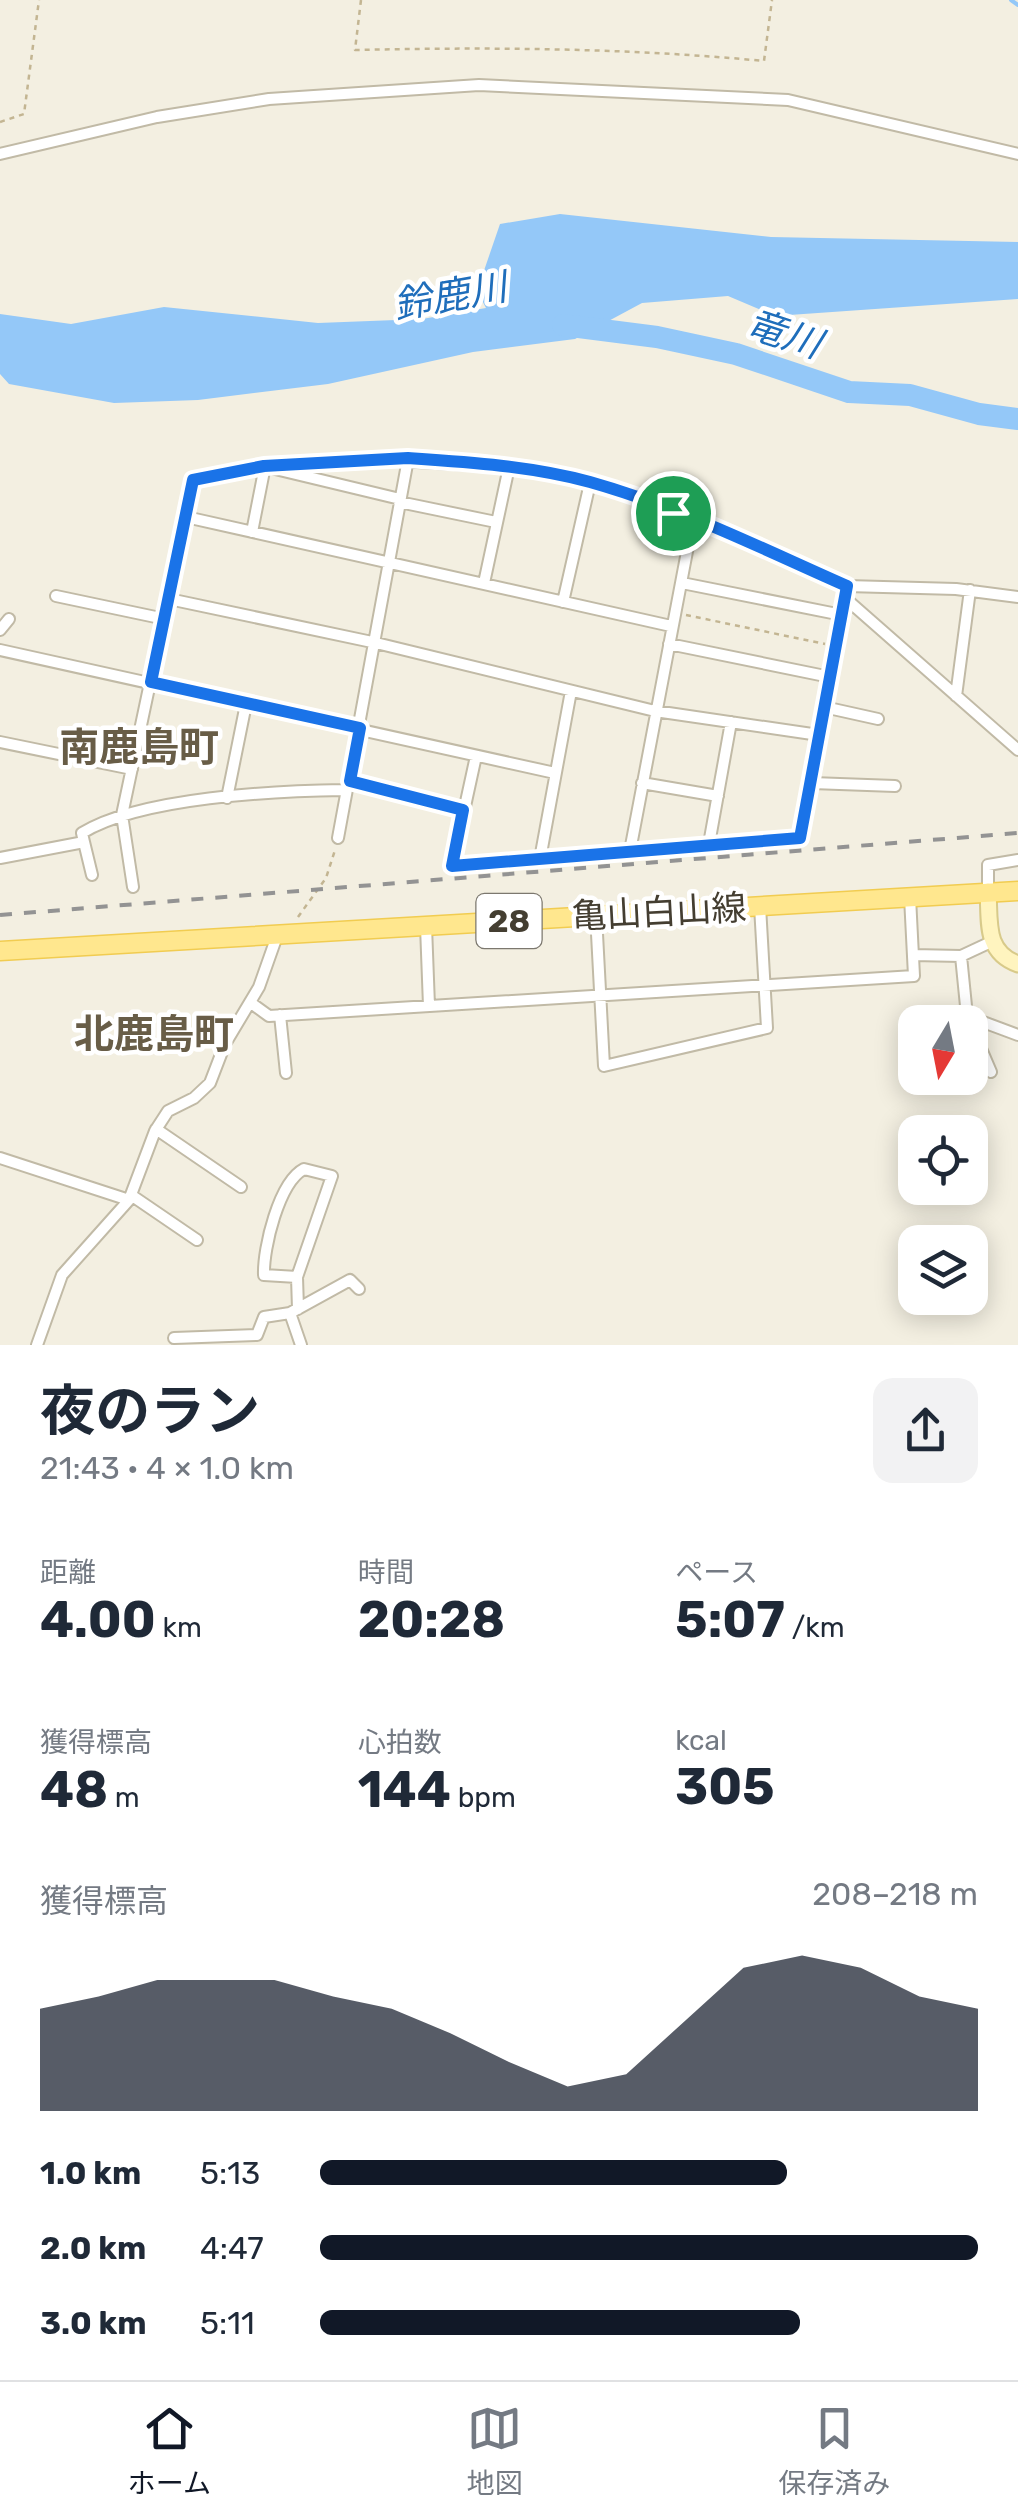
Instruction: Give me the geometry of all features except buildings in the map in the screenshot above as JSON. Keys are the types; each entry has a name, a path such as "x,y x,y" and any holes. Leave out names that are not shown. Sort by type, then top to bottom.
{"main road":[{"path":"988,890 990,942 1007,960 1018,964"},
{"name":"亀山白山線","path":"0,951 1018,891"}],"street":[{"path":"0,154 157,117 269,100 478,84 788,100 1018,154"},
{"path":"338,838 408,458"},
{"path":"133,887 122,815 193,480 264,466 408,458 509,467 590,482 694,520 846,592 1018,750"},
{"path":"264,466 496,522"},
{"path":"252,532 264,466"},
{"path":"484,583 509,467"},
{"path":"562,602 590,482"},
{"path":"186,517 670,626"},
{"path":"630,851 670,626 694,520"},
{"path":"682,583 842,615"},
{"path":"846,592 970,590 1018,598"},
{"path":"956,696 970,590"},
{"path":"476,756 452,866 800,838 846,592"},
{"path":"56,596 165,620"},
{"path":"169,600 372,642 655,710 819,735"},
{"path":"0,630 9,619"},
{"path":"669,644 830,676"},
{"path":"0,650 555,774"},
{"path":"540,859 571,691"},
{"path":"227,798 246,704"},
{"path":"824,708 878,718"},
{"path":"710,844 732,722"},
{"path":"0,742 132,769"},
{"path":"642,783 718,796"},
{"path":"812,784 895,786"},
{"path":"92,875 82,833 122,815 283,789 347,786 463,810"},
{"path":"0,858 84,842"},
{"path":"988,890 986,868 990,863 1018,860"},
{"path":"250,1002 269,1016 914,976 910,897"},
{"path":"596,916 604,1066 767,1028 760,906"},
{"path":"426,926 429,1006"},
{"path":"37,1345 62,1276 130,1198 156,1129 168,1111 194,1098 210,1084 226,1044 250,1002 276,936"},
{"path":"913,955 960,956 990,942"},
{"path":"960,956 967,1005"},
{"path":"280,1015 286,1073"},
{"path":"988,1024 1018,1036"},
{"path":"988,1063 992,1072"},
{"path":"156,1129 241,1187"},
{"path":"0,1158 130,1198 197,1240"},
{"path":"297,1277 264,1275 263,1258 280,1193 304,1169 328,1173 332,1176 297,1277 294,1311 301,1345"},
{"path":"174,1338 227,1340 258,1334 264,1317 294,1311 350,1280 360,1289"}],"path":[{"path":"0,122 24,114 40,0"},
{"path":"360,0 355,50 484,47 656,51 764,61 772,0"},
{"path":"673,613 836,646"},
{"path":"298,934 298,917 326,878 338,838"}],"water":[{"path":"560,214 771,237 1018,242 1018,299 775,316 728,296 642,303 575,339 473,352 328,384 198,400 114,403 9,384 0,374 0,314 71,324 164,307 318,323 422,319 486,308 477,291 500,224"}],"waterway":[{"path":"1011,0 1018,5"},
{"name":"竜川","path":"563,325 657,337 736,354 849,392 910,395 979,414 1018,419"}],"railway":[{"path":"0,915 1018,833"}],"district":[{"name":"南鹿島町","path":"139,747"},
{"name":"北鹿島町","path":"154,1034"}],"route":[{"path":"362,459 474,462 590,482 673,513 847,586 800,838 452,866 463,810 350,781 360,728 151,682 193,480 264,466 362,459"}],"water label":[{"name":"鈴鹿川","path":"450,296"}]}
